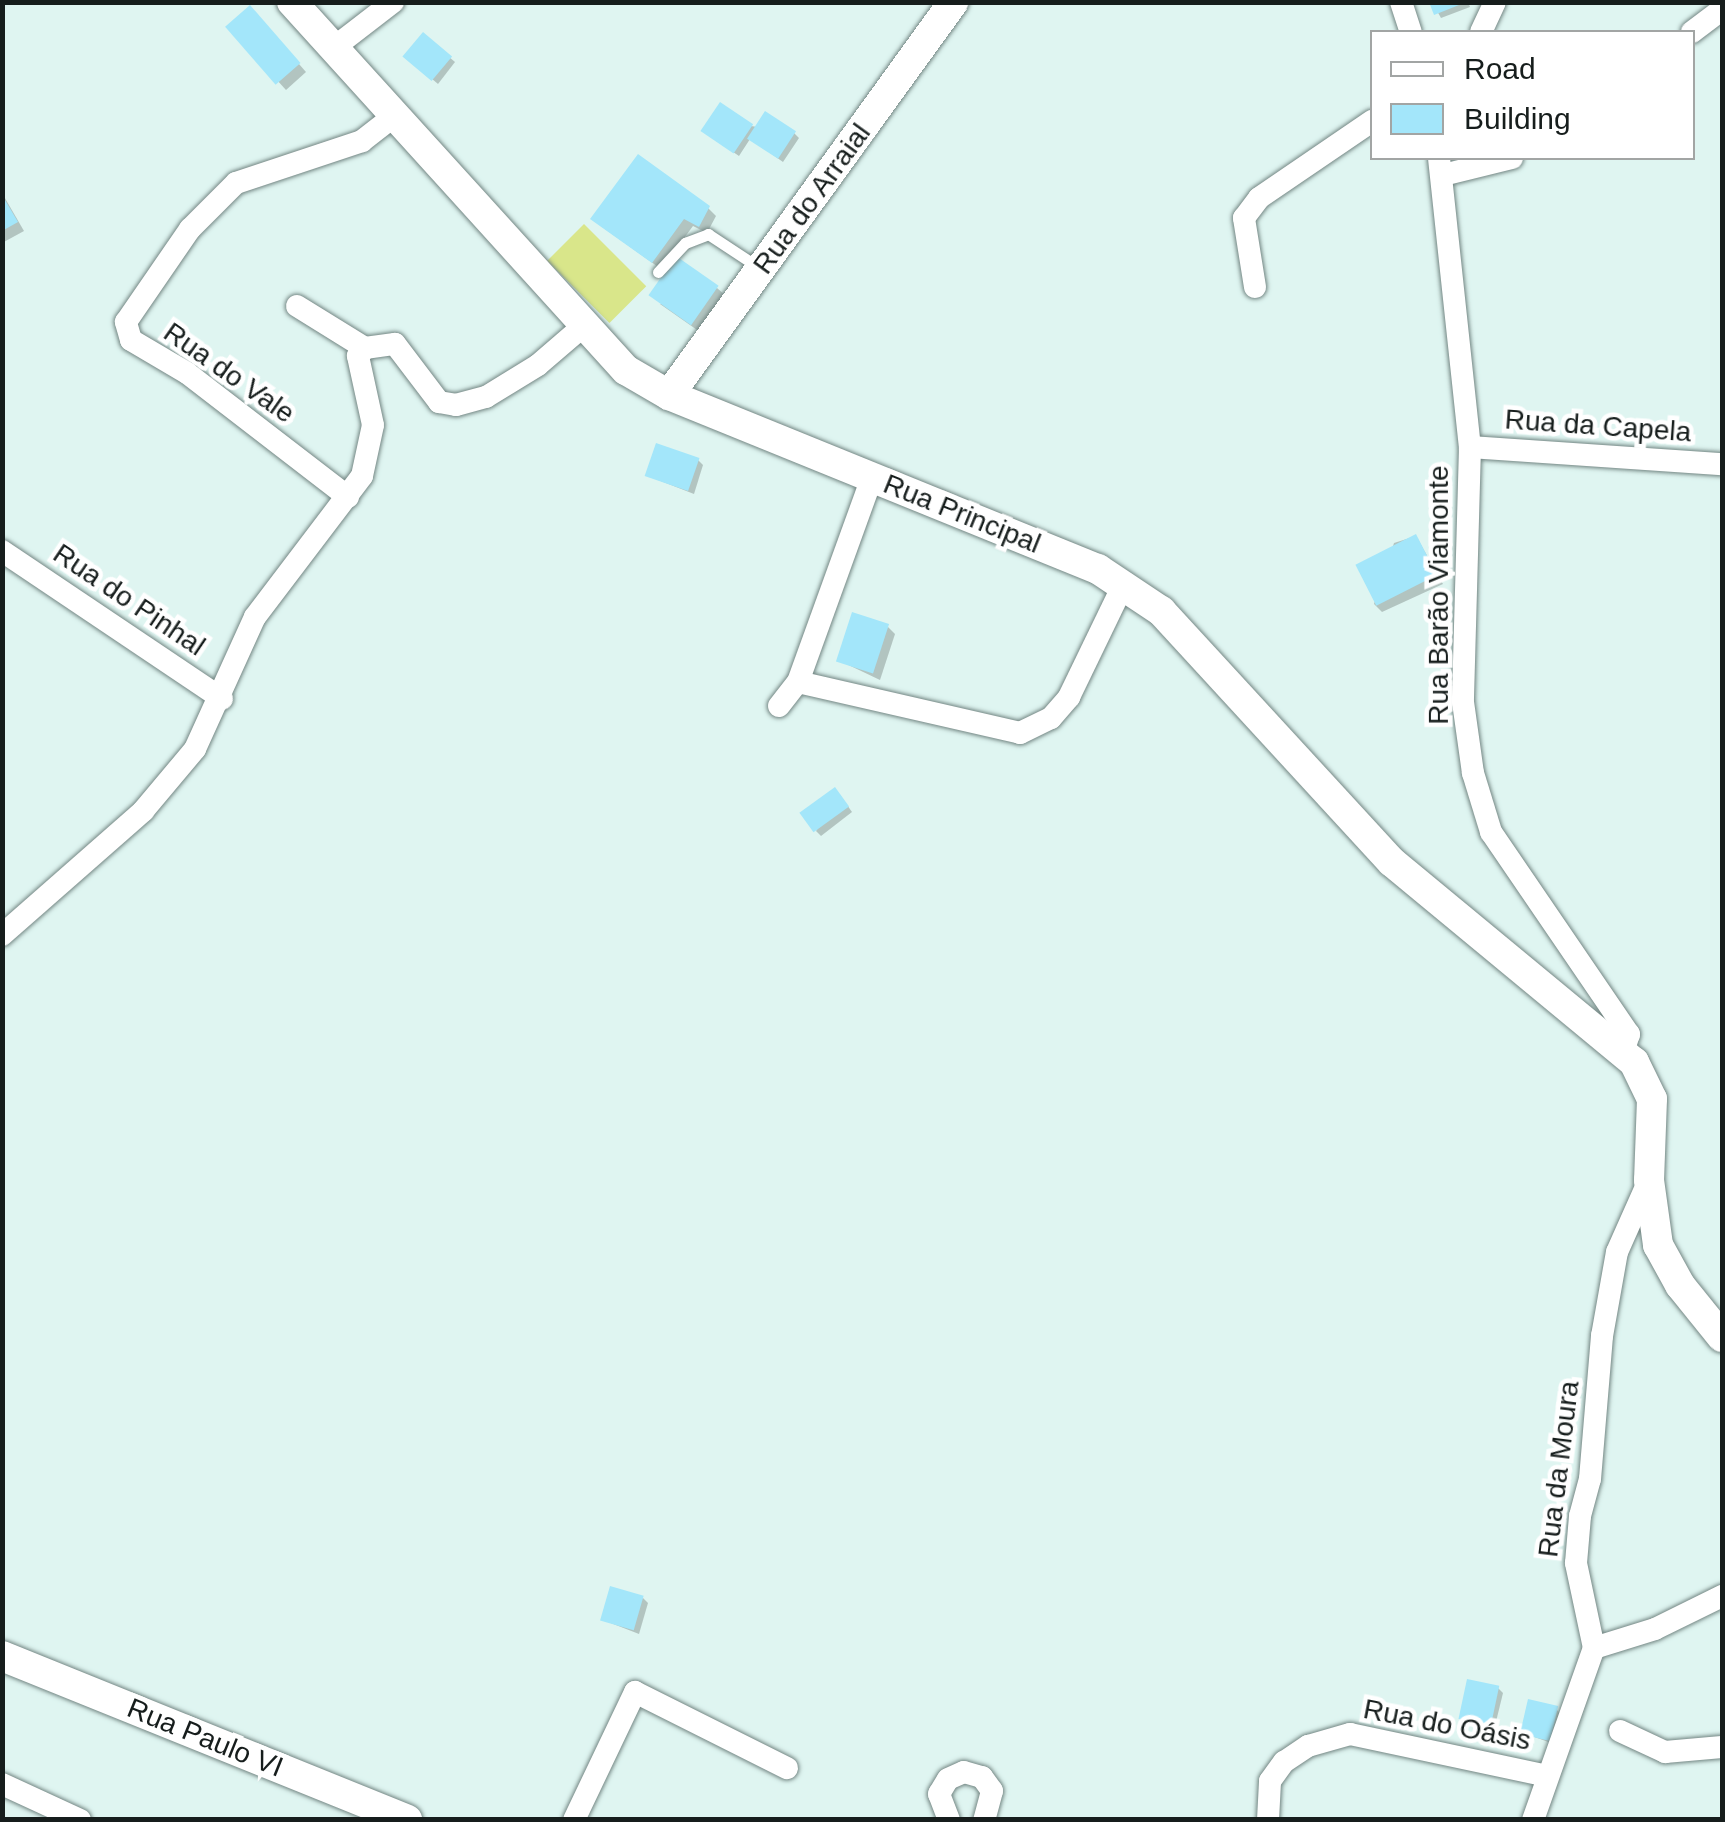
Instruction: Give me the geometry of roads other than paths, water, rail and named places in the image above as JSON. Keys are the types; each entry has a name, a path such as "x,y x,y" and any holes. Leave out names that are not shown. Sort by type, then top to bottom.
{"main road":[{"name":"Rua Principal","path":"292,2 581,328 626,370 670,395 1124,583 1161,611 1392,862 1624,1049"},
{"name":"Rua do Arraial","path":"670,395 954,2"},
{"path":"1624,1049 1652,1098 1648,1180 1652,1222 1668,1266 1722,1337"},
{"name":"Rua Paulo VI","path":"2,1656 370,1812 407,1820"}],"street":[{"path":"332,49 393,2"},
{"path":"1401,2 1410,30"},
{"path":"1482,30 1496,2"},
{"path":"1695,30 1722,9"},
{"name":"Rua do Vale","path":"348,498 187,373 131,340 126,322 190,230 236,183 362,140 393,117"},
{"path":"1254,287 1244,218 1259,198 1370,122"},
{"path":"1441,166 1494,160"},
{"name":"Rua Barão Viamonte","path":"1441,166 1470,447 1463,702 1473,773 1491,832 1629,1034 1624,1049"},
{"path":"298,306 365,348 395,344 439,402 456,405 486,397 538,365 581,328"},
{"path":"2,935 143,810 195,749 222,698 255,618 285,570 348,498 362,476 373,425 358,356 365,348"},
{"name":"Rua da Capela","path":"1470,447 1722,464"},
{"path":"779,706 798,682 872,478"},
{"name":"Rua do Pinhal","path":"2,550 222,698"},
{"path":"798,682 1020,733 1051,718 1068,697 1124,583"},
{"name":"Rua da Moura","path":"1594,1648 1577,1576 1580,1516 1592,1463 1602,1336 1617,1252 1648,1180"},
{"path":"1533,1820 1594,1648 1656,1629 1722,1596"},
{"path":"574,1820 634,1692 787,1768"},
{"path":"1620,1731 1665,1752 1722,1747"},
{"name":"Rua do Oásis","path":"1268,1820 1270,1781 1284,1762 1308,1746 1350,1734 1548,1776"},
{"path":"949,1820 940,1794 948,1778 964,1772 982,1777 992,1791 984,1820"},
{"path":"2,1784 80,1820"}],"lane":[{"path":"658,272 685,244 708,234 761,269"}]}
